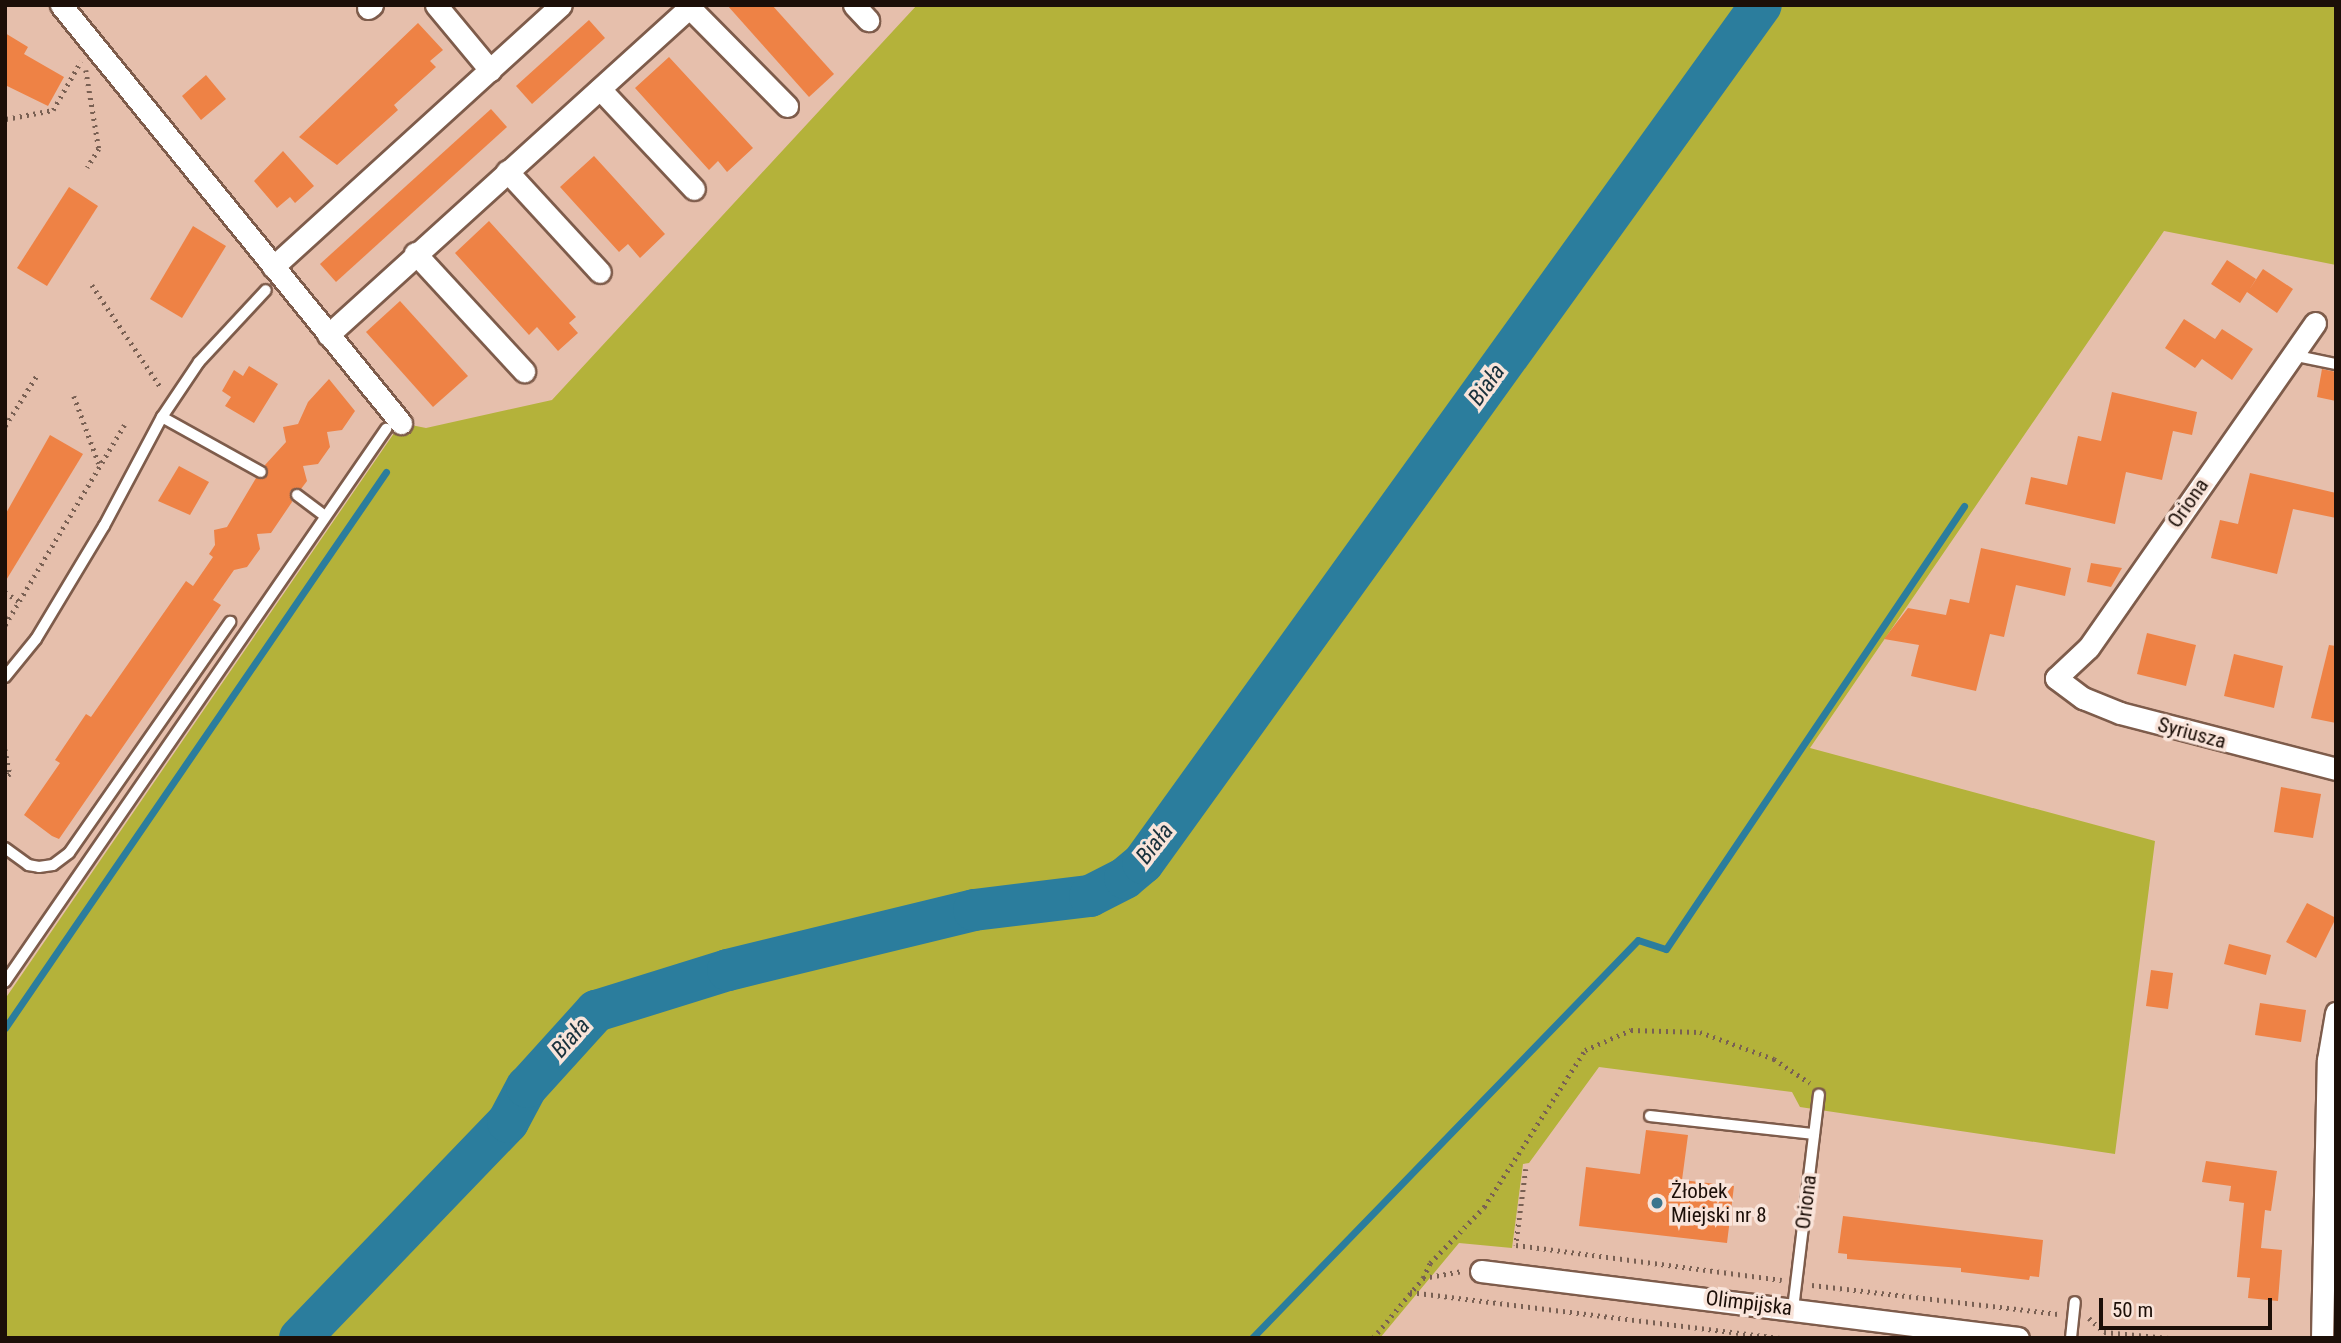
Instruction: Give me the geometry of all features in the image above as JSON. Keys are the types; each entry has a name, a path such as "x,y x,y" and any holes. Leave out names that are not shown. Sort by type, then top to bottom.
{"street":[{"path":"61,5 328,335 394,426"},
{"path":"436,5 490,69"},
{"path":"273,267 561,5"},
{"path":"328,335 415,253 691,6 787,106"},
{"path":"600,89 694,189"},
{"path":"507,171 600,272"},
{"path":"415,253 524,371"},
{"name":"Oriona","path":"2056,678 2088,648 2315,324"},
{"name":"Syriusza","path":"2056,678 2083,698 2120,713 2336,769"},
{"path":"2322,1338 2328,1060 2336,1013"},
{"name":"Olimpijska","path":"1480,1271 2018,1338"}],"lane":[{"path":"5,677 36,639 104,526 162,417 199,362 266,290"},
{"path":"2292,355 2336,364"},
{"path":"162,417 261,472"},
{"path":"5,982 324,516 394,426"},
{"path":"297,495 324,516"},
{"path":"5,848 28,865 39,867 53,865 69,853 230,622"},
{"name":"Oriona","path":"1794,1309 1819,1095"},
{"path":"1650,1116 1814,1134"},
{"path":"2071,1338 2075,1302"}],"path":[{"path":"6,119 53,110 83,55 100,149 87,168"},
{"path":"92,285 172,404"},
{"path":"5,426 37,375"},
{"path":"74,396 99,464"},
{"path":"5,625 124,425"},
{"path":"5,592 20,602"},
{"path":"5,749 10,774 5,778"},
{"path":"1373,1338 1423,1278 1430,1263 1484,1207 1585,1050 1632,1030 1700,1032 1774,1059 1805,1077 1819,1095"},
{"path":"1526,1169 1516,1245 1797,1283 2074,1316 2091,1319 2104,1332 2169,1338"},
{"path":"1423,1278 1448,1271 1480,1271"},
{"path":"1410,1292 1780,1338"}],"shaded area":[{"path":"917,5 2336,5 2336,265 2164,231 1810,748 2155,841 2115,1154 1800,1107 1792,1092 1599,1067 1529,1163 1523,1164 1512,1248 1459,1243 1380,1338 5,1338 5,999 401,423 426,428 552,400"}],"building":[{"path":"727,5 772,5 834,74 809,97"},
{"path":"589,20 605,38 532,104 516,86"},
{"path":"418,23 443,50 430,61 436,67 394,105 398,110 337,165 299,137"},
{"path":"5,33 28,47 24,54 64,77 48,106 5,85"},
{"path":"669,57 753,148 727,172 718,161 709,170 635,88"},
{"path":"206,75 226,99 201,120 182,96"},
{"path":"491,109 507,127 336,282 320,264"},
{"path":"283,151 314,186 295,203 290,197 277,208 254,181"},
{"path":"594,156 665,234 640,258 628,244 619,252 560,187"},
{"path":"69,187 98,206 47,286 17,268"},
{"path":"489,221 576,317 569,323 578,333 558,351 537,327 529,335 455,253"},
{"path":"193,226 226,246 182,318 150,299"},
{"path":"2227,260 2256,279 2249,290 2263,269 2293,289 2277,313 2247,292 2240,303 2211,284"},
{"path":"400,301 468,376 433,407 366,332"},
{"path":"2184,319 2215,339 2222,329 2253,349 2232,380 2202,359 2195,368 2165,348"},
{"path":"249,366 278,384 254,423 225,406 231,397 222,391 234,370 243,376"},
{"path":"2322,369 2336,372 2336,401 2317,397"},
{"path":"329,379 355,411 342,430 327,432 330,447 318,464 303,466 307,481 301,489 290,491 292,502 271,533 257,534 260,549 247,567 234,570 213,600 221,605 59,839 52,836 24,815 60,763 55,760 86,714 91,717 186,581 193,586 213,557 209,554 215,545 214,530 227,527 256,478 267,476 265,465 286,442 283,427 298,424 308,402"},
{"path":"2112,392 2197,412 2192,435 2173,431 2162,480 2126,472 2115,524 2025,504 2031,477 2067,485 2078,436 2101,441"},
{"path":"50,435 83,454 5,582 5,515"},
{"path":"179,466 209,482 190,515 158,501"},
{"path":"2250,473 2336,493 2336,518 2293,509 2277,574 2211,558 2220,520 2238,524"},
{"path":"1981,548 2071,568 2065,596 2016,585 2004,637 1990,634 1976,691 1911,676 1919,645 1884,639 1908,608 1946,615 1950,599 1969,603"},
{"path":"2091,563 2122,568 2111,587 2087,582"},
{"path":"2147,633 2196,645 2186,686 2137,674"},
{"path":"2329,645 2336,646 2336,723 2311,718"},
{"path":"2234,654 2283,666 2274,708 2224,696"},
{"path":"2281,787 2321,794 2313,838 2274,832"},
{"path":"2307,903 2336,918 2316,958 2286,942"},
{"path":"2229,944 2271,955 2266,975 2224,964"},
{"path":"2151,970 2173,973 2168,1009 2146,1006"},
{"path":"2260,1003 2306,1010 2301,1042 2255,1035"},
{"path":"1646,1130 1688,1135 1682,1180 1734,1186 1727,1243 1579,1226 1586,1167 1640,1174"},
{"path":"2206,1161 2277,1171 2271,1211 2265,1210 2261,1248 2282,1250 2278,1301 2248,1298 2250,1278 2237,1277 2244,1203 2229,1201 2231,1186 2202,1182"},
{"path":"1843,1216 2043,1240 2039,1277 2030,1276 2029,1280 1961,1272 1961,1268 1847,1259 1847,1254 1838,1253"}],"waterway":[{"name":"Biała","path":"300,1338 508,1122 527,1087 596,1011 728,970 974,910 1090,896 1125,878 1143,863 1761,5"},
{"path":"5,1028 386,472"},
{"path":"1252,1338 1638,940 1666,949 1964,506"}],"place":[{"name":"Żłobek Miejski nr 8","path":"1657,1203"}]}
